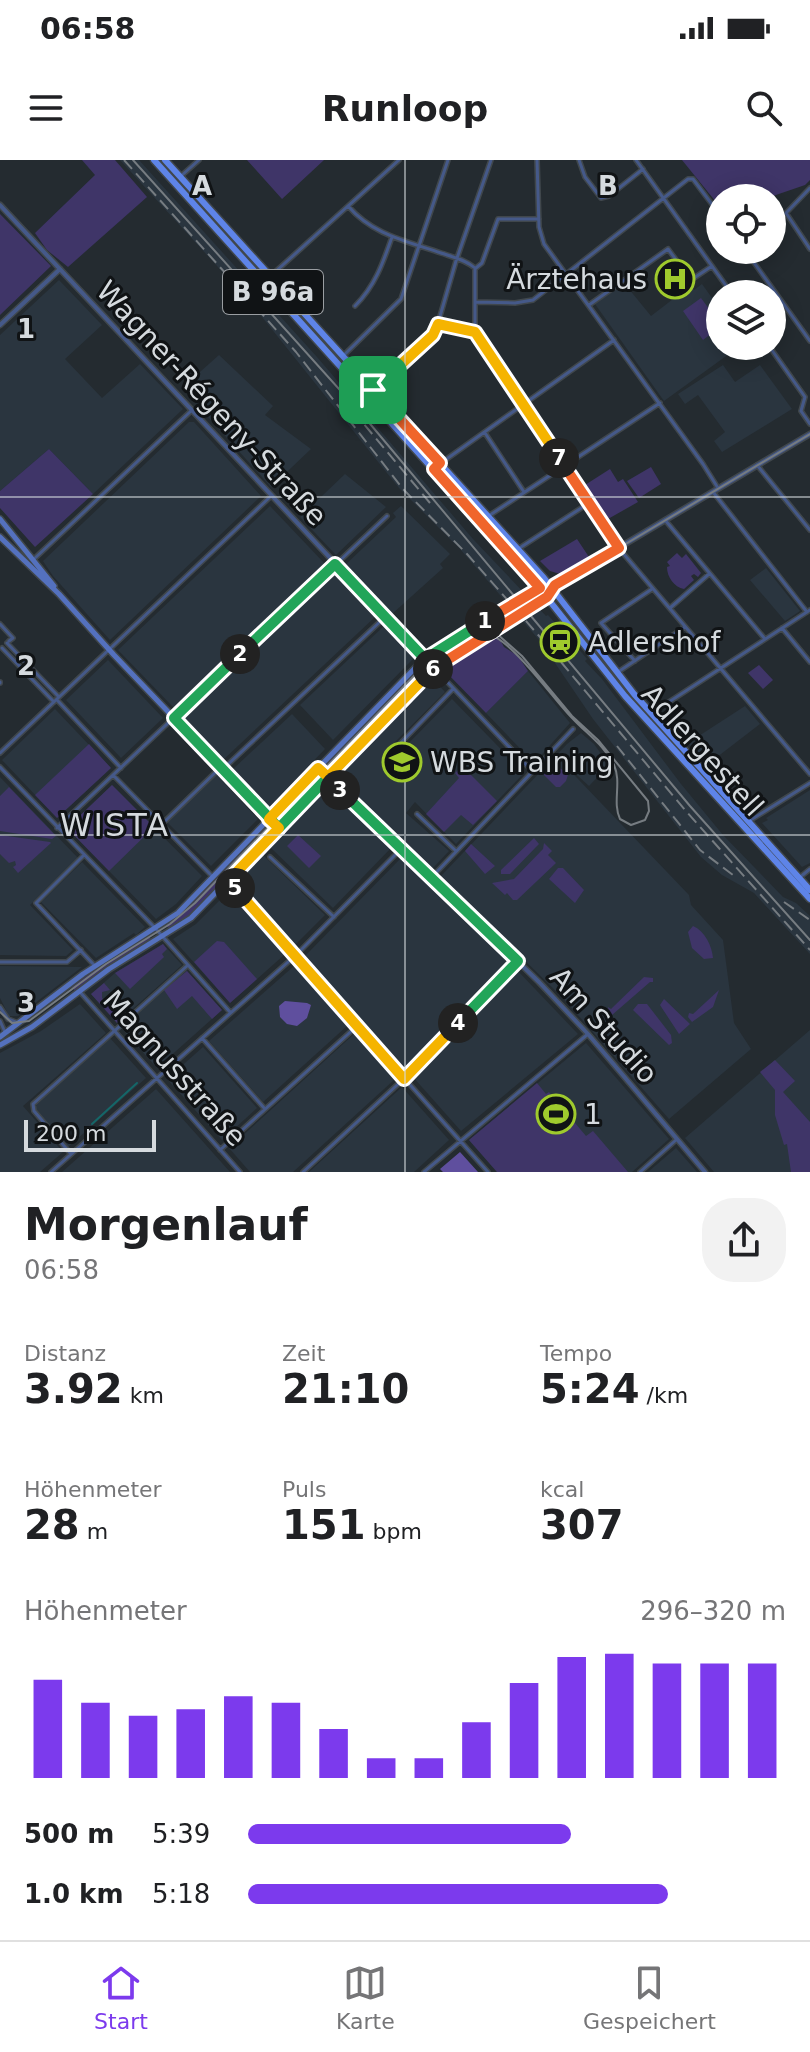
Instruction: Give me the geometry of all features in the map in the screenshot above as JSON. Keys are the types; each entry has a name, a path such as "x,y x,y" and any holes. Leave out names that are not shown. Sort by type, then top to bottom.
{"main road":[{"name":"Adlergestell","path":"154,160 540,588 625,696 796,880 810,890"},
{"name":"Adlergestell","path":"165,160 518,550 616,673 810,899"},
{"path":"0,519 59,594"},
{"path":"0,537 59,594 279,828"},
{"path":"27,565 34,559"},
{"path":"0,1045 32,1027 116,965 191,918 434,669 547,597 551,588 540,588 425,659 178,913 95,966 3,1036"}],"street":[{"path":"180,177 199,160"},
{"path":"264,282 399,160"},
{"path":"343,356 399,303 448,160"},
{"path":"373,390 433,335 491,160"},
{"path":"537,160 539,219 544,244 660,403 715,490 808,611 652,713"},
{"path":"579,160 585,177 601,198 609,196 643,169"},
{"path":"636,160 722,280"},
{"path":"476,302 533,300 691,178 706,197"},
{"path":"810,188 786,213 810,249"},
{"name":"Wagner-Régeny-Straße","path":"0,205 434,669"},
{"path":"348,206 368,227 475,268 475,332 619,548 810,774"},
{"path":"475,268 482,263 498,219 539,219"},
{"path":"355,306 366,295 381,270 392,237"},
{"path":"804,241 810,237"},
{"path":"589,305 665,250 669,250 691,280 712,266"},
{"path":"755,264 810,341"},
{"path":"0,325 60,269"},
{"path":"438,324 475,332"},
{"path":"434,469 614,340"},
{"path":"779,360 805,397 801,411 810,424"},
{"path":"486,517 660,403"},
{"path":"34,559 192,410"},
{"path":"485,433 524,492"},
{"path":"551,588 810,434"},
{"path":"757,465 810,530"},
{"path":"0,753 271,496"},
{"path":"518,550 589,503"},
{"path":"57,828 387,516"},
{"path":"665,520 765,639"},
{"path":"669,609 709,574"},
{"path":"635,661 601,623 653,589"},
{"path":"161,824 385,617"},
{"path":"0,624 13,638 1,649 56,700"},
{"path":"616,673 685,627"},
{"path":"782,628 810,662"},
{"path":"7,643 121,768"},
{"path":"434,669 533,772"},
{"path":"387,757 453,689"},
{"path":"431,878 573,729"},
{"path":"0,767 231,1012"},
{"name":"Am Studio","path":"318,768 518,961 588,1034 705,1172"},
{"path":"113,775 213,877"},
{"path":"747,822 810,783"},
{"path":"417,814 456,851"},
{"path":"51,1172 296,955 401,849"},
{"path":"84,855 36,903 95,966"},
{"path":"270,857 334,917"},
{"path":"796,880 810,869"},
{"path":"228,881 488,1172"},
{"path":"0,962 67,962 81,950"},
{"path":"303,1172 404,1079 518,961"},
{"path":"71,1154 32,1107 188,965"},
{"name":"Magnusstraße","path":"80,992 240,1172"},
{"path":"0,1007 9,1020 21,1022"},
{"path":"0,1021 3,1036"},
{"path":"220,1150 357,1026"},
{"path":"424,1172 588,1034"},
{"path":"202,1038 265,1109"},
{"path":"640,1172 677,1139"}],"shaded area":[{"path":"82,160 115,160 147,197 68,267 47,250 35,233 95,175"},
{"path":"120,160 139,160 317,357 473,539 582,653 587,659 585,661 723,835 783,897 796,903 810,916 810,954 754,893 722,875 701,857 593,719 540,641 460,549 399,488 250,302"},
{"path":"247,160 324,160 282,199"},
{"path":"682,160 810,160 810,180 786,192 786,184 706,184 706,190"},
{"path":"167,167 261,271 165,170"},
{"path":"0,214 51,266 0,315"},
{"path":"671,259 694,290 702,284 706,290 706,360 721,360 664,401 595,304 624,283 651,316 677,296 658,269"},
{"path":"59,280 102,325 65,359 102,398 140,364 183,409 93,494 49,449 0,491 0,335"},
{"path":"273,284 340,358 338,360 271,286"},
{"path":"701,298 706,305 706,338 703,340 683,311"},
{"path":"219,355 273,406 265,415 311,449 271,487 182,388"},
{"path":"723,365 735,382 760,365 792,409 722,452 714,441 725,432 698,395 685,404 678,394"},
{"path":"189,422 194,422 261,496 110,640 43,561"},
{"path":"49,449 93,494 35,547 0,508 0,491"},
{"path":"651,467 661,484 639,498 627,481"},
{"path":"610,469 618,482 623,479 638,502 608,519 585,485"},
{"path":"345,474 386,507 336,555 300,517"},
{"path":"270,506 326,565 174,708 118,650"},
{"path":"401,506 450,554 440,564 443,568 392,614 345,565 396,517 393,513"},
{"path":"577,539 589,557 560,574 550,571 540,561"},
{"path":"677,553 682,558 686,554 701,573 698,577 694,574 691,576 694,580 684,589 674,584 667,571 670,566 667,562"},
{"path":"766,568 800,611 785,621 750,580"},
{"path":"335,575 375,617 223,760 183,718"},
{"path":"384,626 414,658 333,740 300,705"},
{"path":"498,636 504,647 518,656 528,671 486,713 444,670"},
{"path":"108,660 163,718 121,758 66,700"},
{"path":"759,665 773,680 763,689 748,673"},
{"path":"418,668 425,674 331,769 326,763"},
{"path":"528,671 570,723 534,763 486,713"},
{"path":"433,679 445,692 383,754 393,763 452,699 524,773 456,844 415,802 406,813 449,851 432,869 338,778"},
{"path":"745,706 760,724 708,764 688,743"},
{"path":"669,708 695,738 688,743 667,719"},
{"path":"55,709 111,768 57,818 2,760"},
{"path":"292,714 325,749 268,808 232,770"},
{"path":"581,733 594,744 609,765 589,786 557,757 689,895 691,905 723,940 734,1023 751,1049 669,1119 564,999 440,877 567,744"},
{"path":"89,744 111,768 57,818 35,795"},
{"path":"552,761 568,775 560,787 556,787 541,772"},
{"path":"462,766 497,801 473,825 461,815 444,832 426,814 459,778 455,773"},
{"path":"216,774 258,819 211,866 167,822"},
{"path":"313,776 320,783 283,820 277,814"},
{"path":"0,777 78,858 30,905 73,950 66,956 0,955"},
{"path":"112,785 202,876 176,904 156,919 67,828"},
{"path":"112,785 154,827 109,871 67,828"},
{"path":"9,787 56,836 52,839 0,831 0,796"},
{"path":"328,788 391,848 333,908 271,848"},
{"path":"810,790 810,863 802,867 762,823"},
{"path":"0,835 51,843 18,873 13,867 15,861 9,863 0,854"},
{"path":"298,835 321,856 309,868 287,846"},
{"path":"534,838 539,844 510,874 501,874 501,870"},
{"path":"544,843 552,851 548,855 556,863 517,900 507,893 505,895 492,883 514,879 543,849"},
{"path":"471,844 495,866 485,874 465,851"},
{"path":"239,853 246,859 186,920 171,930 165,925"},
{"path":"263,855 325,915 295,945 238,881"},
{"path":"401,858 509,962 405,1069 305,956"},
{"path":"82,862 145,927 96,958 41,902"},
{"path":"558,868 563,868 584,890 575,903 549,879"},
{"path":"228,892 284,955 230,1003 173,939 196,924"},
{"path":"693,926 707,939 713,958 704,959 692,948 688,932"},
{"path":"148,935 152,941 76,992 71,986"},
{"path":"217,941 224,942 257,979 230,1003 194,962"},
{"path":"163,944 182,965 117,1023 91,994 115,973"},
{"path":"163,944 167,949 162,954 164,957 130,989 115,973"},
{"path":"0,966 82,967 18,1016 9,1016 0,998"},
{"path":"294,966 347,1026 263,1102 209,1041"},
{"path":"516,969 578,1034 461,1131 413,1077"},
{"path":"186,970 222,1010 157,1068 121,1028"},
{"path":"187,971 222,1010 212,1019 192,996 177,1009 164,990"},
{"path":"644,977 653,978 653,982 612,1015 609,1014 608,1007 611,1009"},
{"path":"104,983 110,990 102,992 102,998 126,1015 117,1023 91,994"},
{"path":"719,990 713,1007 692,1022 689,1013 693,1014"},
{"path":"664,999 690,1024 679,1034 660,1005"},
{"path":"285,1001 311,1005 307,1018 297,1026 287,1024 280,1017 279,1006"},
{"path":"80,1004 106,1033 23,1106 63,1152 40,1172 0,1172 0,1053 41,1031"},
{"path":"638,1004 647,1004 671,1035 672,1043 669,1045 633,1010"},
{"path":"810,1030 810,1172 714,1172 685,1138"},
{"path":"354,1034 395,1079 293,1172 250,1172 229,1148"},
{"path":"110,1038 146,1078 68,1147 35,1106"},
{"path":"586,1043 669,1139 632,1172 497,1172 469,1140"},
{"path":"203,1047 257,1108 222,1140 167,1079"},
{"path":"775,1060 795,1081 783,1092 810,1122 810,1172 791,1172 787,1144 784,1145 775,1115 775,1090 760,1072"},
{"path":"537,1083 546,1094 549,1092 586,1136 593,1131 628,1172 497,1172 469,1140"},
{"path":"402,1087 449,1140 414,1172 309,1172"},
{"path":"156,1089 230,1172 62,1172"},
{"path":"676,1148 697,1172 648,1172"},
{"path":"460,1152 478,1172 443,1172 440,1169"}],"waterway":[{"path":"92,1124 137,1083"}],"tram line":[{"path":"133,160 366,419 690,806 810,940"},
{"path":"587,567 810,434"},
{"path":"0,1012 12,1023 29,1021 106,964 170,924 195,903 414,676 490,624 595,563"},
{"path":"480,631 496,633 522,656 572,716 598,740 648,801 649,811 645,820 631,825 620,819 616,772 606,752 565,710 516,654 503,642 480,633"}],"railway":[{"path":"124,160 296,352 403,489 467,554 685,810 810,950"},
{"path":"353,411 430,503"},
{"path":"617,746 700,850 737,878"},
{"path":"784,902 810,920"}],"place":[{"name":"Ärztehaus","path":"675,279"},
{"name":"Adlershof","path":"560,642"},
{"name":"WBS Training","path":"402,762"},
{"name":"1","path":"556,1114"}],"district":[{"name":"WISTA","path":"115,825"}],"route":[{"path":"373,390 433,335 438,324 475,332 619,548 555,585 547,597 428,674 328,777 318,768 269,819 279,828 228,881 404,1079 518,961 328,777 279,828 273,822 238,787 174,718 335,564 425,659 540,588 434,469 440,463 373,390"}]}
